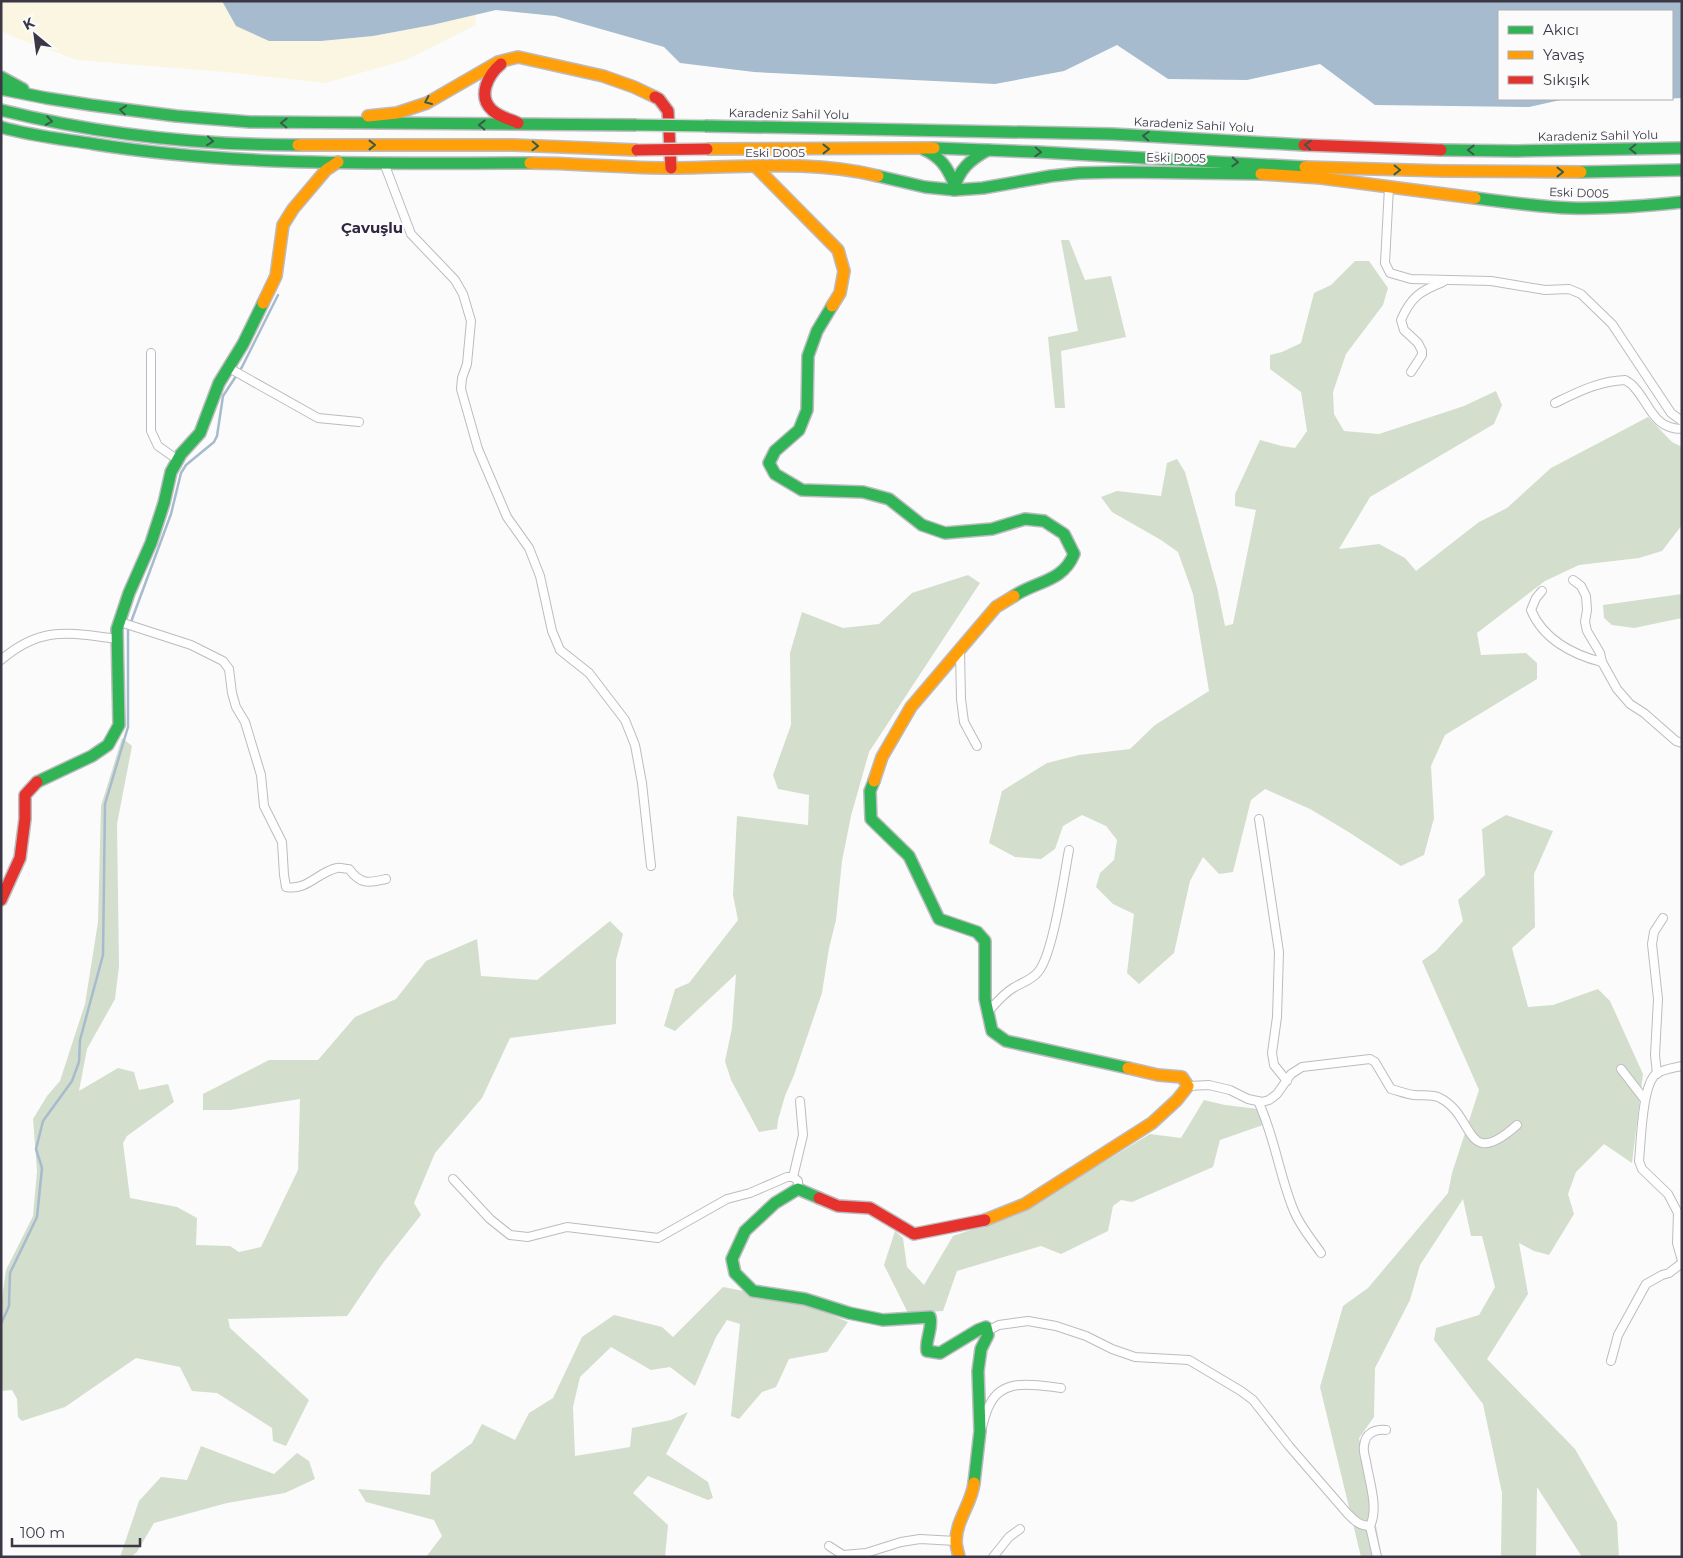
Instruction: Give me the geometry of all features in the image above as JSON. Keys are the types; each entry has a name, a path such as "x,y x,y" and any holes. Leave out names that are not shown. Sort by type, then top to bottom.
{"main road":[{"path":"518,56 499,65 490,74 484,94 488,105 494,111 526,126"},
{"path":"1,88 37,97 84,105 216,121 320,124 397,113 419,105 454,88 498,62 518,56 603,76 634,87 659,99 668,111 671,168"},
{"path":"1,77 37,97"},
{"path":"1,110 33,118 133,134 244,144 513,145 637,150 920,148 1362,169 1509,172 1682,170"},
{"name":"Karadeniz Sahil Yolu","path":"320,124 636,125 1112,134 1391,148 1517,151 1682,148"},
{"name":"Eski D005","path":"1,127 24,134 204,159 446,164 532,163 671,168 755,166 841,168 862,171 913,185 982,189 1068,174 1150,171 1245,173 1316,178 1461,197 1559,207 1635,208 1682,202"},
{"path":"920,148 943,160 948,167 955,188"},
{"path":"955,188 962,170 970,160 989,150"},
{"path":"1,900 20,858 25,795 38,781 92,756 108,744 119,725 117,629 129,593 151,543 164,503 171,472 178,460 200,433 220,383 244,344 276,276 283,225 293,209 326,170 338,162"},
{"path":"755,166 838,250 844,271 840,293 817,331 808,356 807,410 799,430 775,451 769,463 774,474 802,490 863,492 889,499 922,525 945,533 992,530 1025,519 1044,521 1064,534 1074,554 1070,564 1057,576 1022,590 996,607 910,707 882,757 870,791 871,819 909,856 939,920 977,932 984,941 986,954 985,999 992,1031 1006,1041 1139,1071 1182,1077 1188,1086 1177,1100 1152,1123 1025,1204 983,1221 914,1234 870,1208 838,1206 798,1189 775,1203 745,1231 732,1259 735,1273 753,1291 805,1299 849,1313 883,1320 930,1317 932,1325 925,1345 927,1351 940,1353 986,1326 988,1335 981,1349 978,1371 980,1431 973,1492 961,1520 956,1541 958,1557"}],"street":[{"path":"384,163 410,234 455,280 463,294 471,322 467,364 462,378 461,389 467,414 478,449 506,517 529,548 540,576 552,631 560,650 589,673 625,720 635,745 642,783 651,866"},
{"path":"1389,187 1385,263 1390,273 1411,280 1491,281 1545,290 1569,289 1581,294 1612,324 1671,413 1682,420"},
{"path":"1412,372 1422,355 1422,351 1418,343 1404,330 1401,320 1417,294 1422,290 1447,280"},
{"path":"151,353 151,431 158,446 178,460"},
{"path":"229,368 318,418 359,422"},
{"path":"1555,403 1591,386 1611,380 1625,380 1634,387 1648,409 1662,425 1682,429"},
{"path":"1573,580 1581,586 1586,596 1587,610 1585,622 1587,631 1617,689 1630,704 1644,713 1676,741 1682,743"},
{"path":"1542,591 1536,598 1531,610 1535,620 1548,635 1580,657 1602,662"},
{"path":"120,622 191,645 223,661 229,669 236,707 245,722 259,768 264,806 282,842 286,887 301,887 337,868 349,870 354,877 362,882 386,879"},
{"path":"1,660 14,649 35,637 67,633 118,639"},
{"path":"960,648 960,699 964,722 977,746"},
{"path":"1259,819 1279,952 1277,1017 1272,1053 1274,1065 1287,1081"},
{"path":"988,1012 1000,997 1032,978 1043,964 1053,932 1069,850"},
{"path":"1657,1074 1655,1055 1658,999 1652,944 1654,932 1663,918"},
{"path":"1188,1086 1210,1085 1230,1090 1248,1099 1258,1101 1269,1100 1277,1094 1291,1074 1302,1067 1370,1059 1375,1062 1391,1089 1413,1095 1439,1097 1460,1116 1472,1137 1482,1143 1491,1144 1504,1137 1517,1125"},
{"path":"1611,1361 1618,1335 1646,1284 1669,1273 1682,1262 1677,1243 1678,1213 1668,1194 1642,1169 1639,1161 1645,1100 1650,1080 1666,1069 1682,1066"},
{"path":"1622,1070 1645,1100"},
{"path":"793,1177 803,1135 800,1101"},
{"path":"1258,1101 1267,1121 1285,1188 1295,1214 1322,1253"},
{"path":"453,1179 490,1219 510,1235 528,1237 567,1227 658,1238 728,1199 750,1193 787,1177 793,1177 798,1181 798,1189"},
{"path":"987,1331 999,1324 1028,1321 1056,1326 1086,1336 1112,1349 1135,1357 1189,1360 1253,1400 1289,1446 1347,1513 1357,1523 1370,1526"},
{"path":"980,1431 990,1404 997,1394 1011,1386 1031,1384 1061,1388"},
{"path":"1377,1557 1370,1526 1374,1518 1373,1504 1363,1446 1367,1436 1376,1429 1386,1430"},
{"path":"993,1557 1009,1537 1020,1529"},
{"path":"829,1546 843,1555 866,1553 911,1540 956,1541"}],"green space":[{"path":"1061,240 1069,240 1085,280 1111,276 1126,337 1061,351 1065,408 1055,408 1048,337 1078,331"},
{"path":"1355,261 1369,261 1388,288 1383,305 1346,354 1333,392 1334,414 1344,431 1379,434 1464,406 1496,391 1502,405 1494,424 1370,497 1339,549 1379,544 1405,558 1416,571 1479,522 1507,508 1551,468 1648,417 1672,442 1682,447 1682,525 1662,551 1639,558 1579,565 1545,581 1477,633 1481,655 1526,653 1537,663 1537,679 1445,735 1431,766 1434,818 1424,855 1401,866 1310,809 1265,789 1251,800 1233,872 1219,874 1203,857 1190,881 1174,953 1139,984 1127,973 1134,914 1113,904 1096,887 1100,873 1114,860 1117,840 1106,826 1082,815 1063,826 1055,849 1041,859 1015,857 989,843 1002,791 1047,763 1079,755 1130,749 1155,725 1209,691 1193,594 1178,552 1112,512 1101,497 1117,491 1161,496 1167,463 1177,459 1185,472 1217,587 1225,626 1233,624 1256,510 1235,506 1235,494 1260,440 1295,448 1307,431 1301,392 1270,369 1270,355 1282,352 1301,343 1314,293 1331,285"},
{"path":"968,575 980,583 869,752 851,816 842,861 836,920 829,948 822,993 785,1096 777,1129 759,1132 731,1080 725,1061 732,1028 736,974 675,1031 664,1026 675,989 689,983 738,920 733,895 737,816 808,825 809,795 778,789 773,775 791,725 790,653 802,612 843,628 879,624 912,593"},
{"path":"1682,594 1682,618 1634,628 1612,625 1604,618 1603,605"},
{"path":"122,738 132,746 117,824 119,966 115,999 87,1049 79,1091 118,1068 134,1072 139,1090 168,1084 174,1102 127,1136 123,1143 130,1198 177,1207 197,1218 196,1245 230,1246 239,1252 261,1247 298,1170 300,1099 230,1110 203,1110 203,1094 269,1060 318,1060 355,1017 396,999 426,961 477,939 481,976 537,980 610,921 623,934 616,960 616,1024 510,1038 482,1098 435,1153 414,1203 421,1215 383,1263 347,1316 228,1319 230,1328 309,1400 286,1446 273,1441 272,1428 217,1393 192,1391 180,1367 136,1358 65,1407 22,1421 18,1417 17,1399 12,1390 1,1391 1,1306 6,1270 33,1216 37,1171 33,1119 47,1096 60,1081 85,1004 98,922 101,806"},
{"path":"1506,815 1553,831 1534,874 1535,927 1512,948 1528,1007 1553,1005 1598,989 1610,1001 1643,1074 1632,1163 1604,1144 1576,1172 1568,1194 1574,1214 1549,1255 1534,1251 1519,1243 1528,1294 1487,1359 1575,1449 1617,1522 1619,1557 1582,1557 1537,1487 1536,1557 1501,1557 1502,1493 1483,1404 1434,1340 1436,1328 1479,1315 1495,1287 1482,1236 1471,1236 1463,1199 1420,1265 1410,1300 1375,1368 1374,1417 1359,1438 1382,1557 1361,1557 1320,1387 1343,1306 1368,1288 1448,1193 1452,1173 1479,1090 1422,961 1436,951 1463,921 1458,900 1485,875 1482,829"},
{"path":"1204,1100 1258,1109 1263,1125 1220,1140 1213,1167 1132,1202 1121,1200 1113,1206 1108,1231 1061,1254 1041,1246 957,1271 943,1311 908,1313 884,1265 895,1231 903,1238 907,1267 924,1285 953,1236 1020,1213 1150,1134 1181,1138"},
{"path":"723,1287 805,1303 848,1322 827,1352 789,1359 776,1387 762,1392 739,1419 731,1416 740,1324 727,1320 716,1337 695,1386 670,1367 651,1370 611,1347 580,1377 573,1407 575,1456 630,1447 632,1428 671,1420 688,1412 666,1454 708,1482 713,1498 708,1500 648,1476 633,1493 668,1525 665,1557 426,1557 442,1536 434,1520 366,1502 358,1489 430,1495 431,1473 472,1443 482,1424 515,1440 529,1413 553,1398 582,1337 614,1315 662,1327 673,1337"},
{"path":"201,1446 274,1474 297,1453 309,1461 315,1479 285,1493 227,1503 154,1523 137,1552 131,1557 120,1557 139,1501 161,1477 187,1480"}],"sand":[{"path":"1,1 222,1 236,26 269,41 321,41 373,36 432,25 475,14 476,25 406,60 325,83 225,72 77,60 1,31"}],"water":[{"path":"222,1 1682,1 1682,98 1673,98 1673,10 1498,10 1498,100 1560,100 1529,107 1375,105 1320,64 1247,80 1168,79 1117,45 1064,71 995,84 754,72 680,63 664,47 555,16 496,10 373,36 321,41 269,41 236,26"}],"waterway":[{"path":"1,1324 9,1306 10,1273 37,1217 42,1168 36,1149 43,1121 72,1081 79,1062 80,1040 103,955 105,804 128,727 128,630 171,514 181,473 186,465 214,442 217,436 223,396 242,367 278,295"}],"traffic: fast":[{"path":"1,77 23,89"},
{"path":"1,89 91,105 176,116 250,122 636,125"},
{"path":"1,110 111,132 223,143 298,145"},
{"path":"636,125 705,126"},
{"path":"705,126 1112,134 1304,145"},
{"path":"1,127 35,135 94,144 202,157 311,162 530,163"},
{"path":"934,148 1305,167"},
{"path":"1441,150 1517,151 1682,148"},
{"path":"923,149 939,159 950,174 955,186"},
{"path":"954,190 966,166 988,150"},
{"path":"1581,172 1682,170"},
{"path":"878,176 925,187 955,190 983,188 1079,173 1261,174"},
{"path":"1475,198 1571,208 1626,207 1682,202"},
{"path":"37,782 92,756 108,745 119,725 117,629 129,593 151,543 164,503 171,472 181,454 200,433 219,383 243,344 263,303"},
{"path":"832,306 817,331 808,356 807,410 799,430 775,451 769,463 775,474 802,490 863,492 889,499 922,525 945,533 992,529 1025,519 1044,521 1064,534 1074,554 1069,563 1056,576 1014,596"},
{"path":"874,781 870,791 871,819 909,856 939,919 977,932 985,941 985,999 992,1031 1006,1041 1128,1068"},
{"path":"819,1198 798,1189 775,1203 745,1231 732,1259 735,1273 753,1291 805,1299 849,1313 883,1320 930,1317 931,1326 927,1351 940,1353 986,1327 988,1335 981,1349 978,1371 980,1431 974,1483"}],"traffic: slow":[{"path":"368,116 397,113 427,103 498,62 518,57 603,76 655,97"},
{"path":"298,145 513,145 637,150"},
{"path":"707,149 934,148"},
{"path":"263,303 276,276 283,225 293,209 326,170 338,162"},
{"path":"530,163 670,168 800,166 852,171 878,176"},
{"path":"755,166 838,250 844,271 840,293 832,306"},
{"path":"1305,167 1581,172"},
{"path":"1261,174 1321,178 1475,198"},
{"path":"874,781 882,757 911,707 996,607 1014,596"},
{"path":"985,1220 1025,1204 1152,1123 1177,1100 1188,1086 1182,1077 1158,1075 1128,1068"},
{"path":"959,1557 956,1543 957,1533 974,1483"}],"traffic: jam":[{"path":"501,64 488,80 485,98 492,110 518,123"},
{"path":"655,97 659,99 668,111 671,168"},
{"path":"1304,145 1441,150"},
{"path":"637,150 707,149"},
{"path":"1,900 20,858 25,819 25,795 37,782"},
{"path":"819,1198 838,1206 870,1208 914,1234 985,1220"}],"district":[{"name":"Çavuşlu","path":"372,228"}]}
